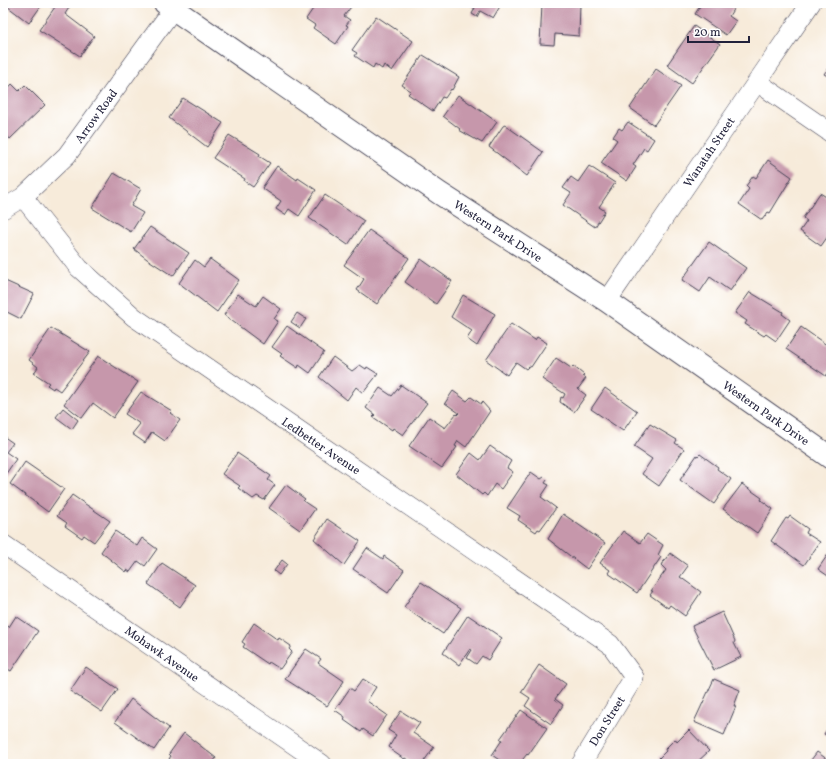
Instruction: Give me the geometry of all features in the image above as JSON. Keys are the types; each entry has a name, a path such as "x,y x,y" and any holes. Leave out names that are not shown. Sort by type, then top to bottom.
{"street":[{"name":"Wanatah Street","path":"607,301 811,3"},
{"name":"Arrow Road","path":"3,209 23,197 67,155 169,6"},
{"name":"Western Park Drive","path":"169,6 439,193 607,301 831,458"},
{"path":"757,82 831,133"},
{"name":"Ledbetter Avenue","path":"23,197 78,268 134,317 610,644 634,677"},
{"name":"Mohawk Avenue","path":"3,544 322,764"},
{"name":"Don Street","path":"581,764 634,677"}],"building":[{"path":"3,3 43,3 29,23"},
{"path":"72,3 65,14 94,36 80,56 39,30 55,7 51,4"},
{"path":"317,3 354,3 344,16 350,20 346,25 348,26 336,44 313,28 315,25 306,19"},
{"path":"466,3 502,3 493,18 480,11 477,17 472,14 475,8"},
{"path":"544,3 580,4 579,36 555,34 554,45 540,44 542,5"},
{"path":"702,3 737,3 729,16 736,21 726,35 695,14"},
{"path":"376,16 413,41 392,71 384,65 382,69 375,64 373,68 355,56 357,53 352,50"},
{"path":"694,26 720,44 692,83 667,65"},
{"path":"423,55 459,77 452,90 451,89 445,98 442,97 433,111 408,94 411,91 402,85"},
{"path":"831,64 831,78 824,74"},
{"path":"656,69 681,86 654,125 630,108"},
{"path":"12,84 19,91 25,85 45,105 10,139 3,131 3,94"},
{"path":"458,95 497,122 482,143 459,130 460,129 443,116"},
{"path":"183,98 223,123 207,147 169,118"},
{"path":"628,122 654,139 647,150 644,148 633,165 636,167 627,181 601,163 617,140 613,137 619,128 622,130"},
{"path":"505,125 543,152 527,176 489,147"},
{"path":"229,135 260,154 259,156 270,163 253,187 244,181 245,179 213,158"},
{"path":"768,160 792,177 770,213 768,212 762,220 739,204 749,189 746,186 753,176 756,178"},
{"path":"277,166 297,180 298,178 316,190 299,216 289,209 285,215 276,209 281,201 262,188"},
{"path":"589,166 615,183 599,207 605,211 595,227 563,205 571,193 563,188 571,177 578,182"},
{"path":"114,173 141,189 131,206 143,213 131,232 92,208"},
{"path":"820,193 831,200 831,238 828,236 821,246 800,231 807,221 803,218"},
{"path":"325,195 364,221 348,245 309,218"},
{"path":"150,227 189,253 173,276 134,249"},
{"path":"369,230 409,258 377,304 357,290 364,279 344,265"},
{"path":"709,242 746,268 730,291 710,277 700,292 682,280"},
{"path":"210,259 239,280 217,312 179,283 195,260 204,267"},
{"path":"421,259 452,281 436,304 405,282"},
{"path":"3,280 34,294 21,319 3,310"},
{"path":"750,292 783,312 782,314 790,320 776,341 766,334 764,336 745,324 747,321 735,313"},
{"path":"238,294 256,306 263,296 281,309 274,319 278,321 263,344 224,315"},
{"path":"463,295 495,314 477,346 467,339 472,331 451,317"},
{"path":"297,313 306,319 300,328 291,322"},
{"path":"511,324 535,340 537,337 547,343 531,367 529,366 526,369 516,362 507,375 486,360"},
{"path":"287,326 324,352 310,373 299,365 298,368 280,356 282,354 272,347"},
{"path":"801,327 831,348 831,369 826,376 786,349"},
{"path":"51,328 90,352 60,391 47,385 49,383 34,373 38,367 29,360"},
{"path":"98,356 138,382 113,418 93,403 82,418 64,404"},
{"path":"333,357 352,371 360,365 366,369 367,367 378,374 363,393 356,387 347,400 319,377"},
{"path":"556,358 571,368 573,366 586,378 578,389 586,395 574,412 560,402 561,397 563,398 565,394 542,379"},
{"path":"401,385 427,403 403,435 393,428 392,430 373,417 375,415 366,408 380,388 392,396"},
{"path":"605,388 637,411 623,431 591,409"},
{"path":"453,391 467,401 471,397 481,404 482,402 490,411 466,447 458,441 455,446 457,447 442,468 409,446 429,417 445,428 456,414 457,415 459,413 445,403"},
{"path":"141,392 172,411 170,413 180,420 165,441 152,432 145,443 132,434 140,424 125,414"},
{"path":"63,408 78,420 72,429 56,417"},
{"path":"650,424 677,440 675,443 684,449 659,486 642,474 652,459 634,447"},
{"path":"3,436 13,443 6,452 16,459 3,478"},
{"path":"490,446 511,461 507,468 513,472 501,489 495,484 487,496 484,493 482,495 456,474 471,453 480,460"},
{"path":"237,453 271,476 268,480 275,485 264,500 257,496 253,499 238,488 240,486 222,474"},
{"path":"700,454 731,479 714,504 680,480 697,455 698,456"},
{"path":"25,462 64,489 48,512 10,484"},
{"path":"531,472 541,479 544,477 547,480 545,483 549,485 541,497 556,508 540,530 538,529 536,532 518,520 520,516 507,508"},
{"path":"742,484 762,498 761,500 773,509 757,533 723,509"},
{"path":"286,485 305,499 303,501 315,509 300,530 269,508"},
{"path":"72,495 110,521 94,542 84,535 82,538 65,526 67,523 57,516"},
{"path":"563,514 605,543 587,569 548,539"},
{"path":"790,516 808,529 806,533 820,542 804,565 771,541 786,518 788,519"},
{"path":"327,519 360,541 344,565 314,539"},
{"path":"115,531 137,546 142,538 157,549 145,566 138,561 130,572 127,570 126,572 101,552"},
{"path":"623,531 640,543 647,534 663,545 658,555 661,557 637,593 608,573 610,570 600,563"},
{"path":"367,548 383,559 384,556 404,570 388,593 353,569"},
{"path":"670,553 688,566 680,577 701,592 685,616 670,605 668,608 650,595 653,591 651,591 666,570 661,565"},
{"path":"829,553 831,555 831,578 818,569"},
{"path":"282,560 287,564 279,575 274,571"},
{"path":"162,563 195,585 180,607 148,584"},
{"path":"421,582 461,608 443,634 404,607"},
{"path":"722,612 741,657 714,670 692,626"},
{"path":"468,615 502,638 488,660 482,656 476,664 467,658 472,650 470,649 459,665 443,653"},
{"path":"16,616 38,631 11,671 3,666 3,628 5,624 9,627"},
{"path":"254,623 278,640 279,638 291,646 289,649 292,652 280,669 269,662 268,664 243,647 245,644 242,642"},
{"path":"306,649 321,659 318,663 344,681 327,706 285,679"},
{"path":"539,665 566,684 555,699 563,705 551,724 525,706 530,698 521,692"},
{"path":"86,667 118,689 102,712 70,691"},
{"path":"363,679 376,687 367,701 387,715 373,736 363,729 361,732 344,720 345,717 335,710 350,688 354,691"},
{"path":"714,679 740,690 734,706 736,706 724,735 694,722"},
{"path":"131,699 169,728 154,750 115,722"},
{"path":"521,710 547,728 528,755 527,754 519,764 505,764 492,755 502,740 500,739"},
{"path":"401,711 420,723 413,733 434,747 422,764 414,764 405,758 404,759 389,747 396,735 388,730"},
{"path":"831,723 831,739 824,734"},
{"path":"689,730 709,751 695,764 665,764 659,758 666,751 665,749 675,739 677,742"},
{"path":"184,733 216,758 212,764 176,764 169,759 171,756 169,754"},
{"path":"817,752 831,762 831,764 808,764"}]}
